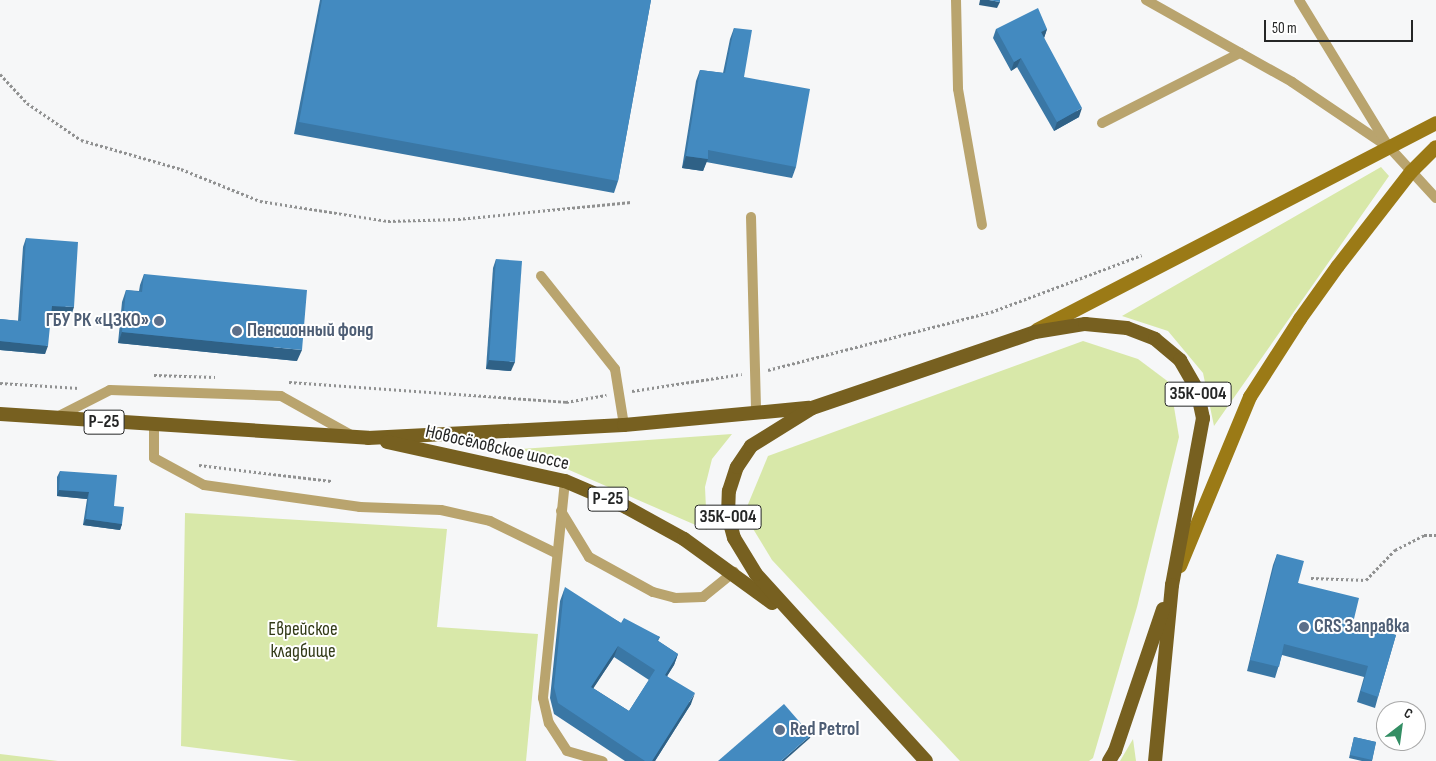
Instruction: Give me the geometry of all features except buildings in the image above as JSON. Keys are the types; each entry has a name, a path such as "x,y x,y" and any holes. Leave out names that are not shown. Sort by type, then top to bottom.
{"main road":[{"path":"1035,332 1436,123"},
{"path":"1172,585 1250,397 1300,319 1411,172 1436,147"},
{"name":"35К-004","path":"927,761 914,750 756,574 734,538 728,515 729,491 737,467 751,446 812,408 1035,332 1085,324 1127,328 1155,339 1180,360 1197,390 1203,418 1199,448 1172,585 1155,761"},
{"name":"Новосёловское шоссе","path":"0,414 362,438 624,425 812,408"},
{"name":"Новосёловское шоссе","path":"362,438 565,481 626,507 684,538 734,572 812,637"},
{"name":"35К-004","path":"1109,761 1115,751 1172,585"}],"lane":[{"path":"956,0 958,89 982,225"},
{"path":"1146,0 1292,82 1390,148"},
{"path":"1299,0 1390,148 1436,198"},
{"path":"1102,123 1240,53"},
{"path":"751,217 753,372 756,413"},
{"path":"541,276 615,369 624,425"},
{"path":"54,418 110,390 281,396 362,438"},
{"path":"154,425 154,458 204,485 360,507 440,510 490,521 556,553"},
{"path":"565,481 556,553 543,698 549,723 567,751 603,761"},
{"path":"561,511 589,557 653,592 675,598 703,597 734,572"}],"path":[{"path":"0,74 27,103 81,140 181,169 260,201 388,221 458,219 631,202"},
{"path":"281,382 566,402 785,368 991,312 1147,253"},
{"path":"146,377 165,374 223,377"},
{"path":"0,383 87,387"},
{"path":"193,464 331,481"},
{"path":"1311,578 1366,580 1394,550 1424,535 1436,535"}],"green space":[{"path":"1381,167 1389,176 1214,426 1203,373 1168,331 1122,316"},
{"path":"1083,341 1138,359 1170,383 1179,437 1137,607 1093,758 1089,761 960,761 772,560 744,514 768,456"},
{"path":"732,434 712,459 705,487 707,530 521,449"},
{"name":"Еврейское кладбище","path":"185,513 447,529 437,627 538,634 526,761 298,761 181,746"},
{"path":"1133,739 1136,761 1120,761"},
{"path":"0,754 58,761 0,761"}],"place":[{"name":"ГБУ РК «ЦЗКО»","path":"159,321"},
{"name":"Пенсионный фонд","path":"237,331"},
{"name":"CRS Заправка","path":"1304,627"},
{"name":"Red Petrol","path":"780,730"}]}
